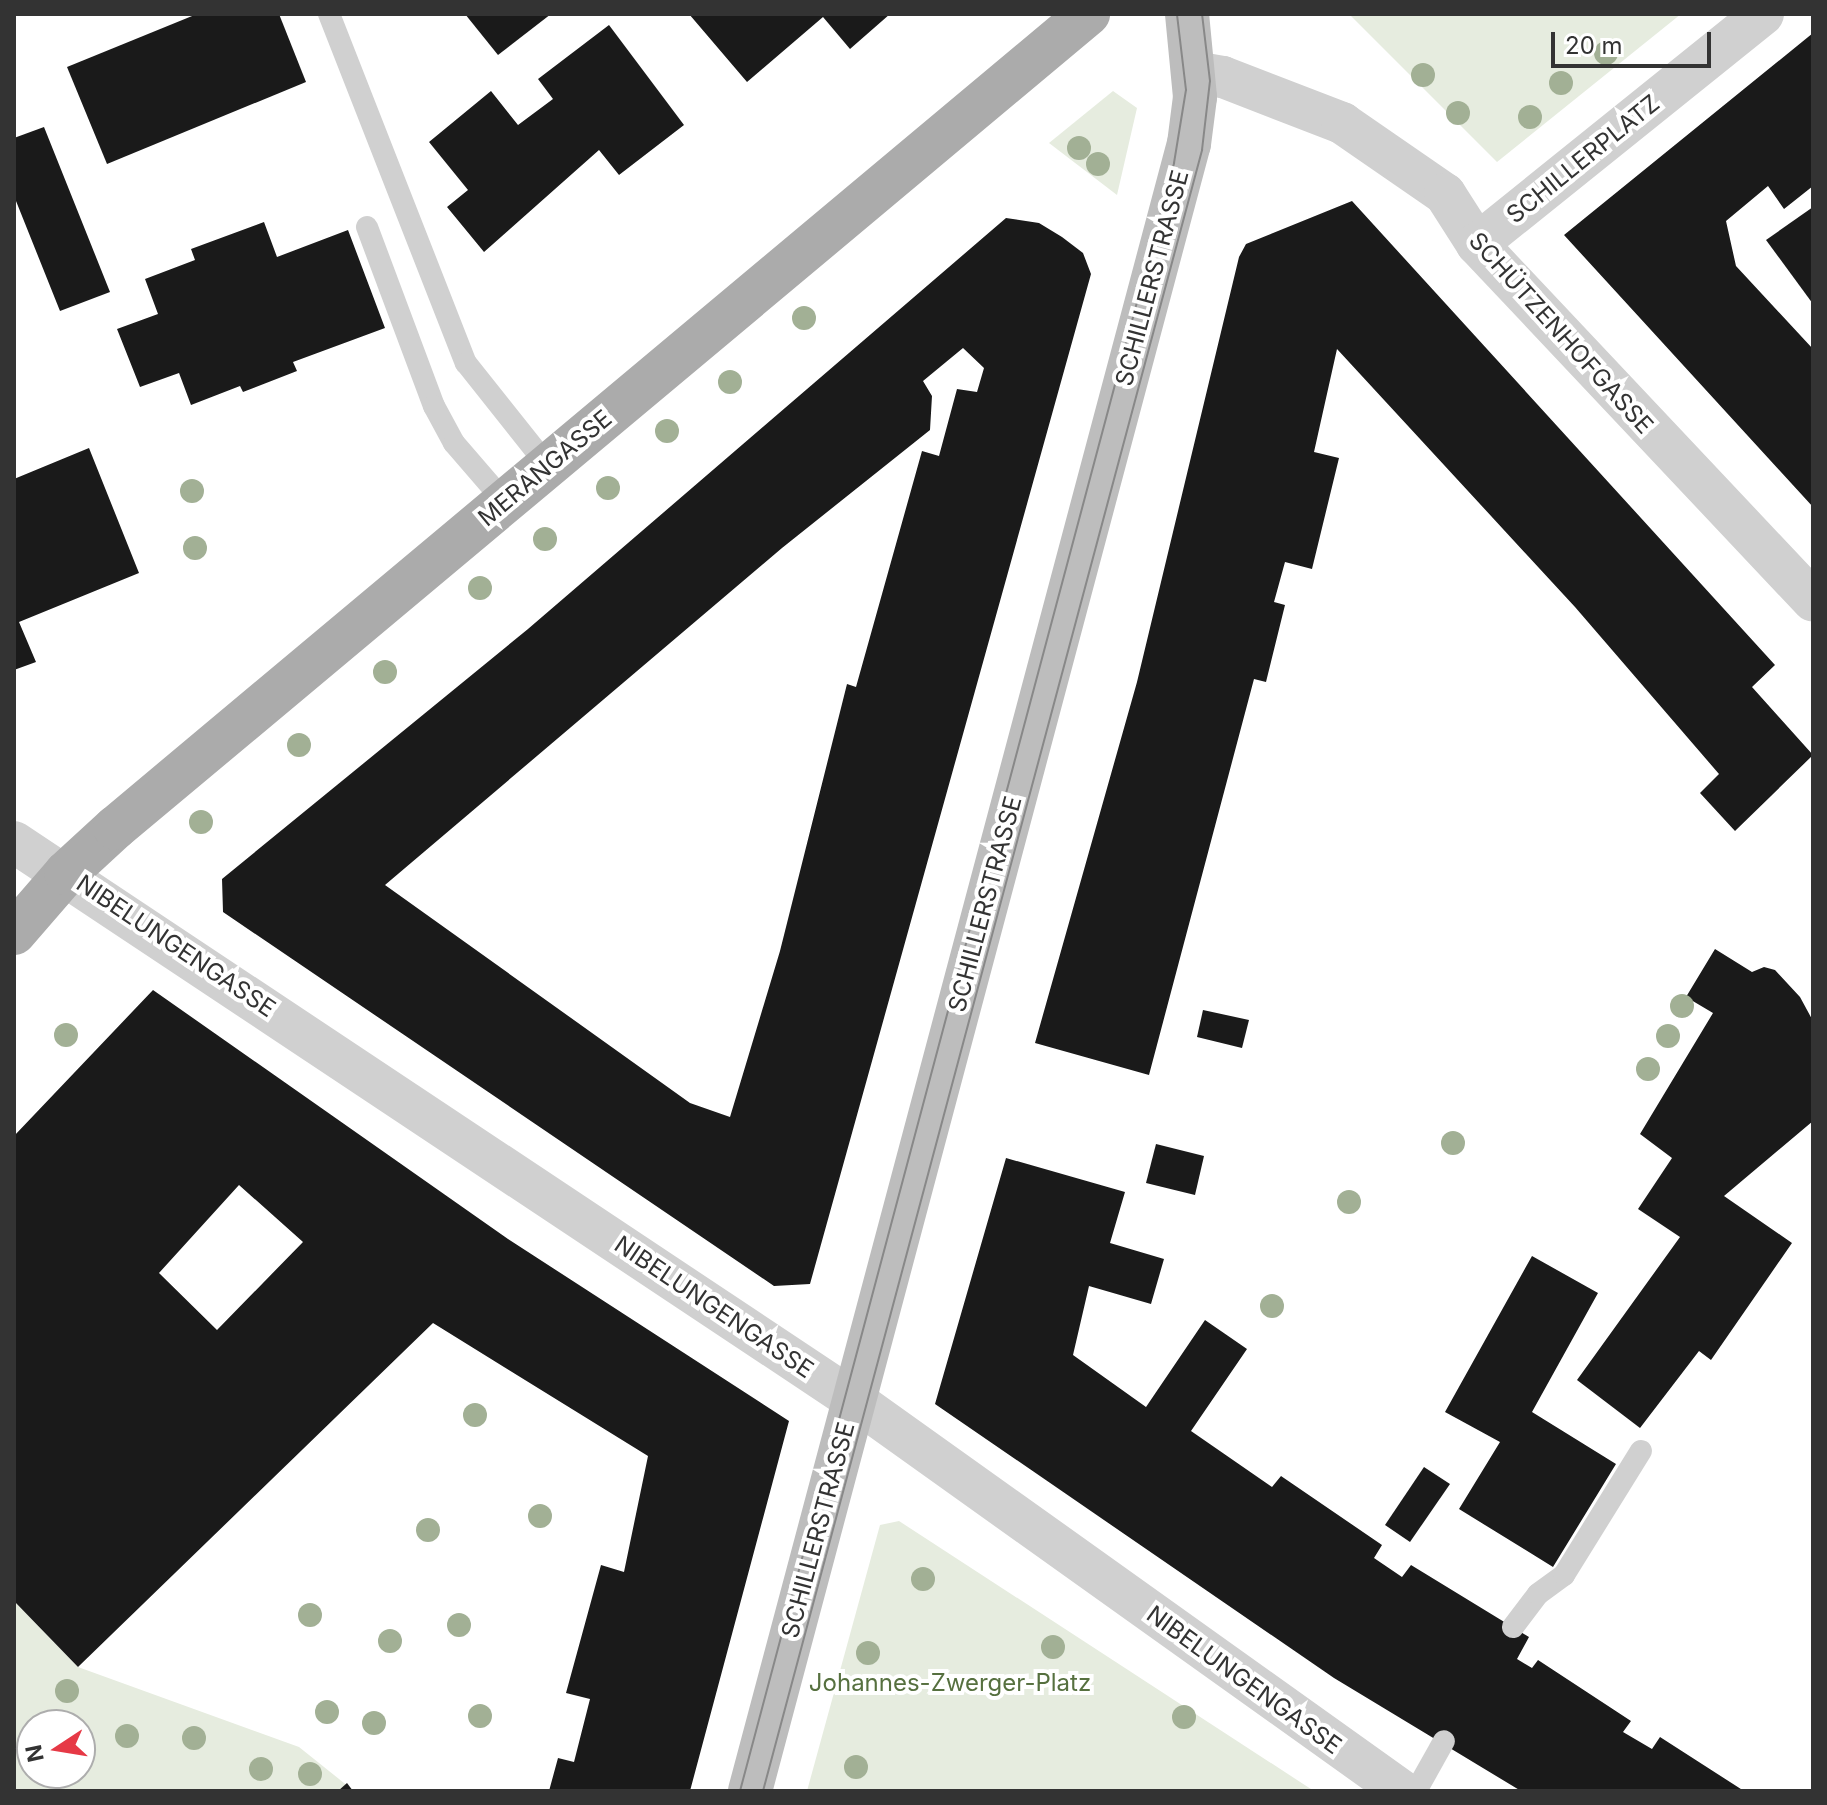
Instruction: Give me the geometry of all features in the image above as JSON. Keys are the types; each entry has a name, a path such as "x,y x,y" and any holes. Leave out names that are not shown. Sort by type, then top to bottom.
{"main road":[{"name":"MERANGASSE","path":"14,933 66,873 1088,14"},
{"name":"SCHILLERSTRASSE","path":"750,1791 1182,170 1194,72 1187,14"}],"street":[{"name":"SCHILLERPLATZ","path":"1477,244 1763,14"},
{"name":"SCHÜTZENHOFGASSE","path":"1194,72 1223,77 1342,123 1445,194 1477,244 1813,600"},
{"name":"NIBELUNGENGASSE","path":"14,842 66,873 853,1400 1402,1791"}],"lane":[{"path":"329,14 466,363 548,466"},
{"path":"367,227 434,406 454,443 505,502"},
{"path":"1513,1627 1538,1594 1564,1575 1641,1451"},
{"path":"1416,1791 1444,1741"}],"green space":[{"path":"1349,14 1681,14 1497,162"},
{"path":"1113,91 1137,108 1117,195 1049,143"},
{"name":"Johannes-Zwerger-Platz","path":"899,1521 1314,1791 807,1791 880,1525"},
{"path":"14,1601 78,1667 299,1747 354,1791 14,1791"}],"building":[{"path":"197,14 279,14 306,82 107,164 67,67"},
{"path":"465,14 551,14 498,55"},
{"path":"689,14 890,14 850,49 823,17 747,82"},
{"path":"609,25 684,125 619,175 599,150 484,252 447,207 468,190 429,142 491,91 518,125 553,99 538,79"},
{"path":"1813,33 1813,186 1784,209 1768,186 1726,221 1736,266 1813,349 1813,507 1564,235"},
{"path":"44,127 110,292 60,311 14,196 14,138"},
{"path":"1352,201 1775,665 1752,687 1813,755 1735,831 1700,793 1719,774 1575,607 1337,349 1314,452 1339,458 1312,569 1285,562 1274,602 1285,605 1266,682 1254,679 1149,1075 1035,1043 1137,682 1239,257 1246,244"},
{"path":"1813,207 1813,304 1766,240"},
{"path":"1006,218 1039,223 1083,253 1091,274 810,1284 774,1286 223,912 222,879 528,629","holes":["963,348 984,368 977,392 957,389 939,456 922,451 856,687 847,684 780,951 730,1117 690,1103 385,885 782,548 930,430 932,396 923,381"]},
{"path":"264,222 277,257 348,230 385,328 293,362 297,371 243,392 240,386 191,405 179,373 140,387 117,329 158,314 145,279 195,260 191,249"},
{"path":"89,448 139,573 19,622 36,662 14,670 14,479"},
{"path":"1715,949 1752,972 1764,967 1775,970 1800,997 1813,1021 1813,1121 1724,1196 1792,1243 1711,1360 1699,1351 1640,1428 1577,1380 1680,1237 1638,1209 1672,1158 1640,1134 1713,1013 1686,997"},
{"path":"153,990 508,1239 789,1421 690,1791 549,1791 558,1758 574,1762 590,1699 566,1693 601,1565 624,1572 648,1456 433,1323 78,1667 14,1601 14,1136","holes":["239,1185 303,1242 217,1330 159,1273"]},
{"path":"1203,1010 1249,1020 1242,1048 1197,1037"},
{"path":"1156,1144 1204,1156 1195,1195 1146,1183"},
{"path":"1006,1158 1125,1192 1110,1243 1164,1259 1151,1304 1089,1286 1073,1355 1146,1407 1205,1320 1247,1349 1191,1431 1272,1487 1281,1476 1382,1545 1374,1558 1402,1577 1411,1565 1529,1637 1517,1659 1532,1668 1538,1660 1631,1721 1623,1732 1652,1749 1660,1737 1744,1791 1521,1791 1334,1678 935,1404"},
{"path":"1532,1256 1598,1293 1532,1412 1616,1464 1553,1567 1459,1509 1500,1442 1445,1412"},
{"path":"1424,1467 1450,1484 1410,1542 1385,1525"},
{"path":"347,1783 353,1791 338,1791"}],"tram line":[{"path":"740,1791 1174,163 1186,90 1177,14"},
{"path":"763,1791 1202,150 1210,81 1202,14"}]}
